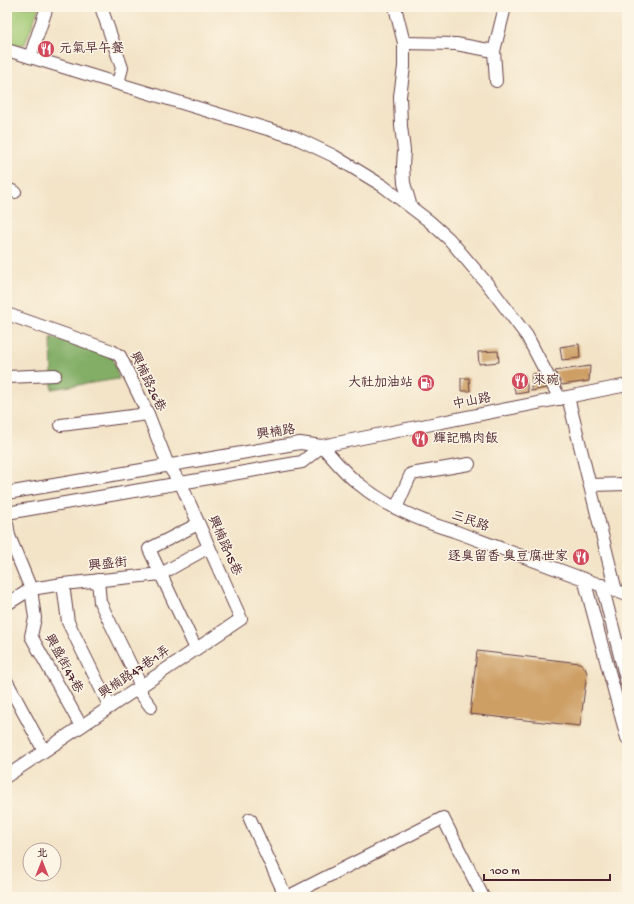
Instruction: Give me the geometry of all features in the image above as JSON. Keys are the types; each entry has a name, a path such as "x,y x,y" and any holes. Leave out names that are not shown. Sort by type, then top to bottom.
{"street":[{"path":"30,57 47,7"},
{"path":"101,7 122,68 118,83"},
{"path":"395,7 404,43 404,67 400,96 401,126 404,151 404,183 410,207"},
{"path":"496,81 494,51 505,7"},
{"path":"404,43 456,44 494,51"},
{"path":"7,50 294,136 334,156 383,186 429,221 449,239 527,336 564,398 622,593"},
{"name":"興楠路26巷","path":"7,314 112,351 120,356 148,414 168,465 181,484"},
{"path":"7,377 55,375"},
{"name":"中山路","path":"322,446 627,385"},
{"path":"61,425 148,414"},
{"name":"興楠路","path":"7,494 300,443 322,446"},
{"path":"7,513 302,462 322,446"},
{"name":"三民路","path":"322,446 358,484 396,508 426,522 622,593"},
{"path":"396,508 411,474 468,464"},
{"name":"興楠路15巷","path":"181,484 241,619"},
{"path":"590,485 627,484"},
{"name":"興盛街47巷","path":"7,523 9,536 30,589 35,618 31,636 81,726"},
{"path":"196,649 149,549 198,524"},
{"name":"興盛街","path":"7,604 30,589 63,584 161,574 209,547"},
{"path":"584,579 627,738"},
{"path":"98,580 100,602 141,686 141,694 151,707"},
{"path":"63,584 68,622 110,707"},
{"path":"602,585 627,683"},
{"name":"興楠路47巷1弄","path":"7,775 241,619"},
{"path":"7,682 44,751"},
{"path":"250,819 286,897 443,818 483,897"}],"green space":[{"path":"7,7 39,7 25,44 13,46 7,44"},
{"path":"51,337 113,358 119,379 52,389"}],"building":[{"path":"579,344 580,358 562,360 560,347"},
{"path":"498,351 499,362 479,364 478,352"},
{"path":"590,366 589,381 562,385 555,371"},
{"path":"542,373 546,388 531,391 532,374"},
{"name":"來碗","path":"525,375 528,392 516,394 513,385 514,377"},
{"path":"461,378 469,378 470,391 461,391"},
{"path":"477,651 580,663 585,668 587,673 580,726 470,714"}],"place":[{"name":"元氣早午餐","path":"46,49"},
{"name":"來碗","path":"520,381"},
{"name":"大社加油站","path":"426,383"},
{"name":"輝記鴨肉飯","path":"420,439"},
{"name":"逐臭留香 臭豆腐世家","path":"581,557"}]}
